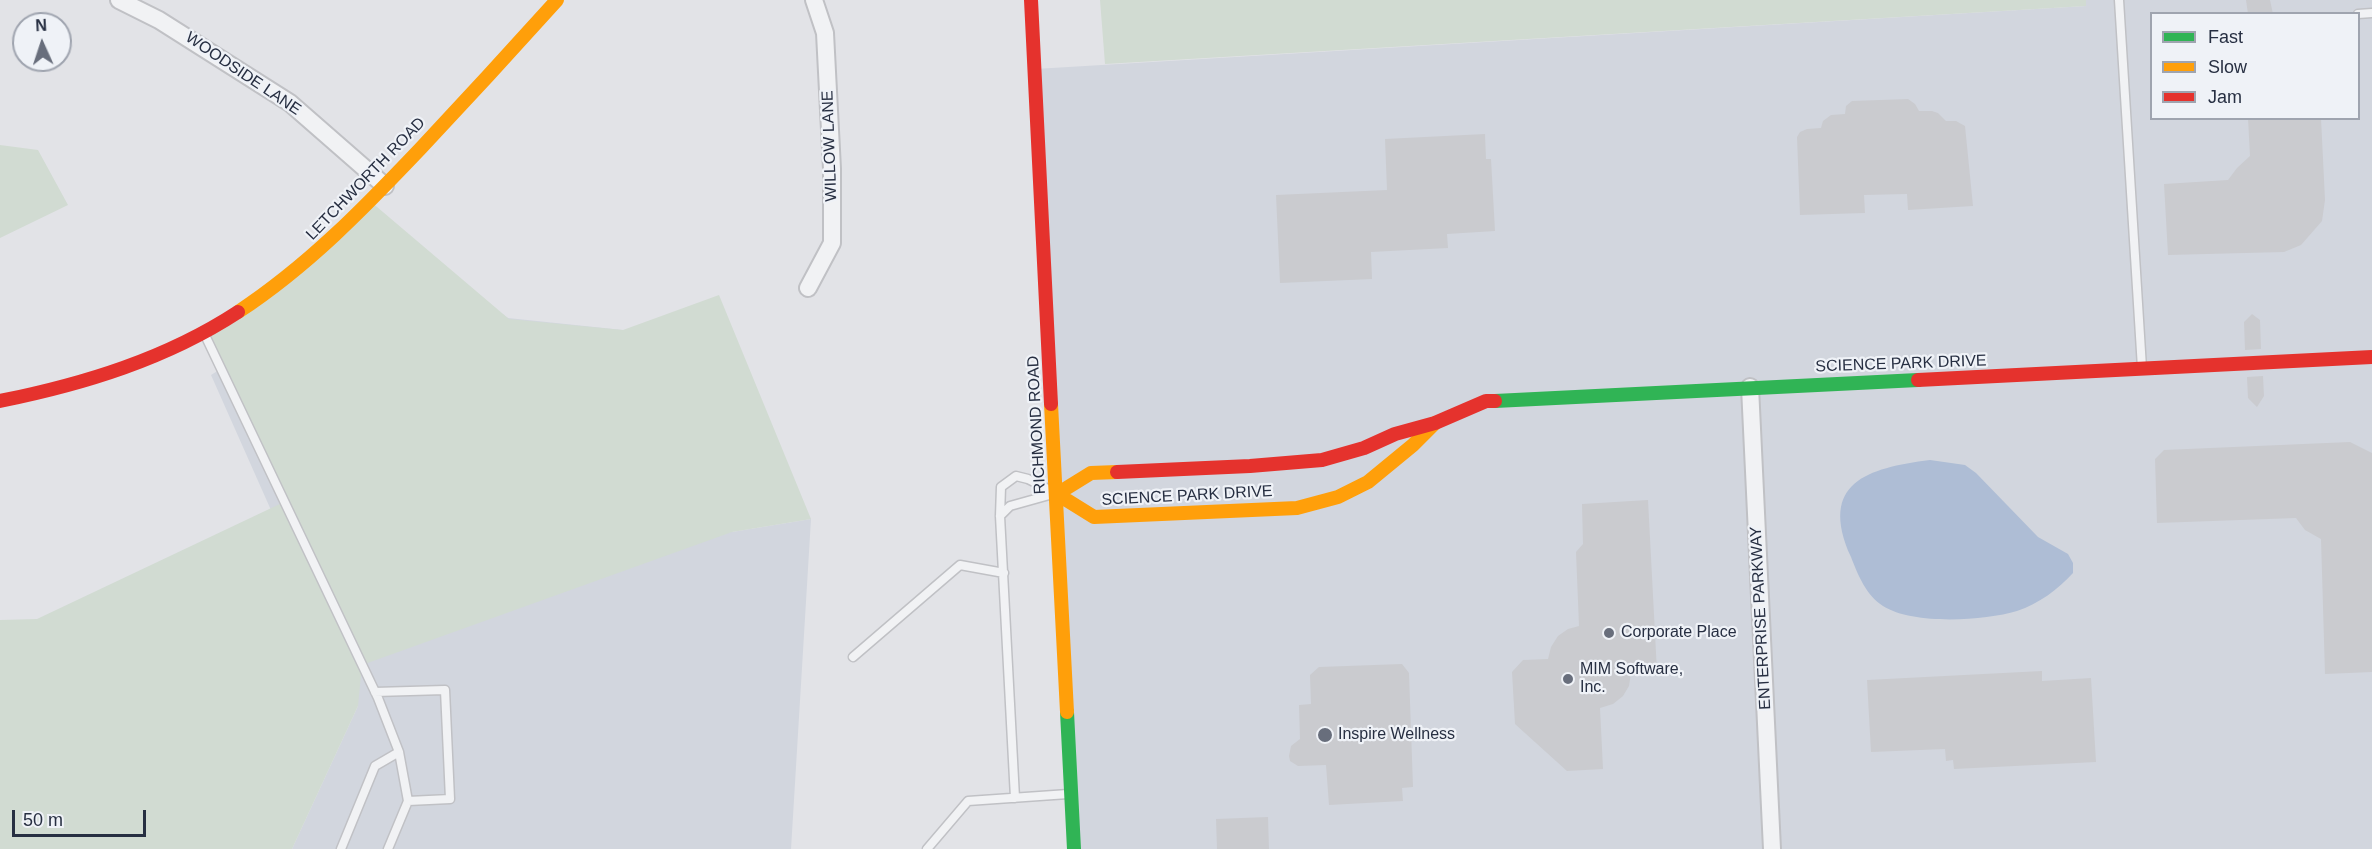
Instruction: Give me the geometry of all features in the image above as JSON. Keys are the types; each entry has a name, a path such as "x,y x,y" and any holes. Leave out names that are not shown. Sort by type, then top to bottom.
{"street":[{"name":"WOODSIDE LANE","path":"119,0 159,20 290,103 385,186"},
{"name":"LETCHWORTH ROAD","path":"0,401 49,393 130,366 204,333 260,298 328,245 556,0"},
{"name":"WILLOW LANE","path":"808,288 832,243 832,169 825,33 814,0"},
{"name":"RICHMOND ROAD","path":"1031,0 1074,849"},
{"name":"SCIENCE PARK DRIVE","path":"1435,423 1413,445 1368,482 1338,497 1297,508 1094,517 1057,494 1091,473 1250,466 1322,460 1364,448 1395,434 1435,423 1486,401 2372,357"},
{"name":"ENTERPRISE PARKWAY","path":"1750,387 1772,849"}],"lane":[{"path":"2120,0 2142,368"},
{"path":"204,333 375,692 399,752 408,801 388,849"},
{"path":"1015,798 1000,516 1001,487 1016,476 1028,479 1057,494"},
{"path":"1000,516 1010,506 1040,496 1057,494"},
{"path":"853,657 960,565 1004,573"},
{"path":"375,692 445,690 450,799 408,801"},
{"path":"341,849 375,766 399,752"},
{"path":"927,849 968,801 1071,794"}],"shaded area":[{"path":"1100,0 2086,0 2086,6 1105,64"},
{"path":"2086,0 2372,0 2372,849 1074,849 1035,69 2086,6"},
{"path":"0,145 38,150 68,205 0,238"},
{"path":"370,201 509,319 623,330 719,295 811,519 732,532 362,665 358,706 292,849 0,849 0,620 37,619 284,502 204,333"},
{"path":"412,249 508,318 623,330 732,532 811,519 791,849 292,849 358,706 211,375"}],"water":[{"path":"1930,460 1965,465 1976,473 2038,537 2068,554 2073,563 2073,573 2033,604 2017,611 1986,617 1930,619 1896,612 1883,606 1867,590 1860,578 1842,532 1841,512 1845,496 1854,484 1869,475 1886,468"}],"building":[{"path":"2246,0 2270,0 2273,12 2248,12"},
{"path":"1908,99 1919,111 1932,111 1938,113 1946,121 1956,121 1965,126 1973,206 1908,210 1907,194 1864,195 1865,213 1800,215 1797,137 1800,132 1821,128 1823,121 1831,115 1845,114 1846,106 1852,101"},
{"path":"2248,120 2321,120 2325,200 2322,221 2301,245 2284,252 2168,255 2164,184 2228,180 2250,156"},
{"path":"1485,134 1486,159 1491,159 1495,231 1447,234 1448,248 1371,252 1372,279 1280,283 1276,195 1387,190 1385,139"},
{"path":"2252,314 2260,320 2261,349 2245,350 2244,322"},
{"path":"2263,376 2264,396 2257,407 2248,398 2247,377"},
{"path":"2350,442 2372,453 2372,672 2325,674 2321,539 2305,530 2296,518 2157,523 2155,459 2164,450"},
{"name":"Corporate Place","path":"1648,500 1657,672 1631,673 1629,686 1623,696 1613,704 1600,708 1603,769 1567,771 1515,724 1512,672 1523,660 1548,659 1551,647 1558,636 1568,629 1579,626 1576,552 1583,544 1582,504"},
{"path":"1402,664 1409,673 1413,787 1402,788 1403,801 1329,805 1326,765 1298,766 1290,761 1289,756 1291,746 1300,739 1299,705 1311,704 1310,675 1319,667"},
{"path":"2042,671 2042,681 2091,678 2096,762 1954,769 1953,760 1946,761 1945,749 1871,752 1867,680"},
{"path":"1268,817 1269,849 1217,849 1216,819"}],"traffic: fast":[{"path":"1495,401 1918,380"},
{"path":"1067,712 1074,849"}],"traffic: slow":[{"path":"238,312 312,256 357,214 557,0"},
{"path":"1051,404 1067,712"},
{"path":"1117,472 1091,473 1057,494 1094,517 1297,508 1338,497 1368,482 1413,445 1435,423"}],"traffic: jam":[{"path":"1031,0 1051,404"},
{"path":"0,401 62,387 124,368 211,329 238,312"},
{"path":"1918,380 2372,357"},
{"path":"1117,472 1322,460 1364,448 1395,434 1435,423 1486,401 1495,401"}],"place":[{"name":"Corporate Place","path":"1609,633"},
{"name":"MIM Software, Inc.","path":"1568,679"},
{"name":"Inspire Wellness","path":"1325,735"}]}
